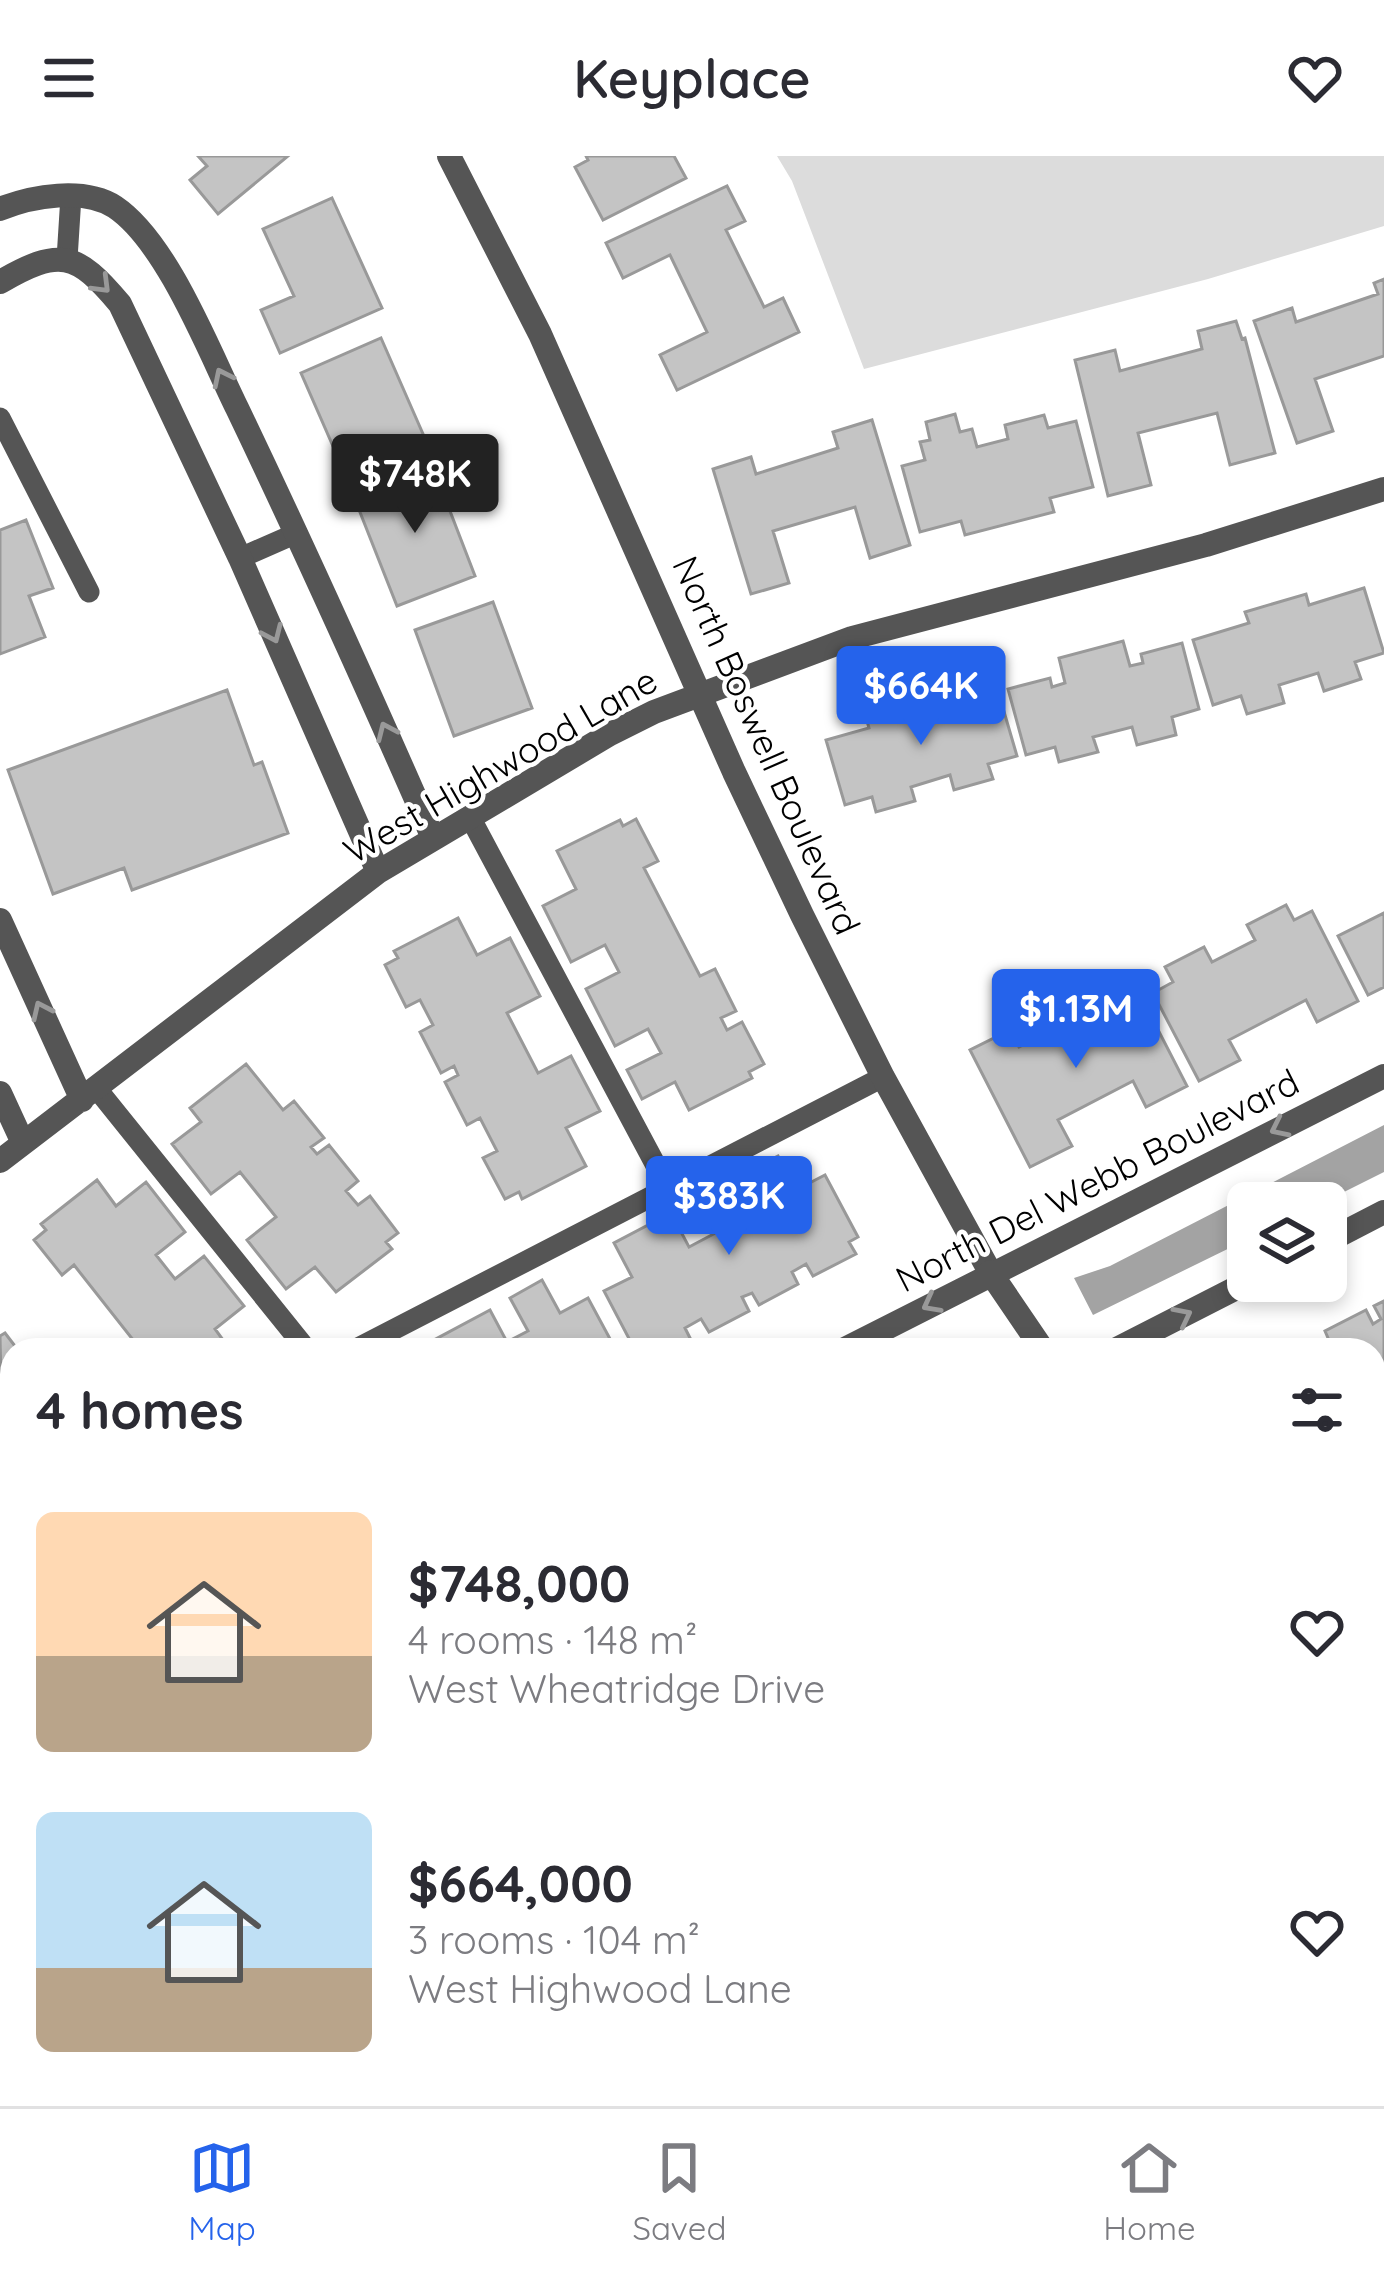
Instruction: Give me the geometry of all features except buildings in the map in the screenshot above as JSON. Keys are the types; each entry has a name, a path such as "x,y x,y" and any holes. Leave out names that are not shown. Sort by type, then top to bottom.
{"street":[{"name":"North Boswell Boulevard","path":"449,156 540,334 734,772 883,1077 990,1272 1035,1338"},
{"path":"0,209 25,199 71,196 112,206 151,242 194,318 297,533 434,838"},
{"path":"0,282 37,261 67,259 97,275 120,304 240,558 378,872"},
{"name":"West Highwood Lane","path":"0,1161 378,872 610,734 701,692 852,638 1206,545 1384,489"},
{"path":"0,920 90,1094"},
{"name":"North Del Webb Boulevard","path":"866,1338 1384,1076"},
{"path":"0,1093 23,1144"},
{"path":"1347,1231 1384,1212"},
{"path":"1138,1338 1227,1293"}],"lane":[{"path":"67,259 71,196"},
{"path":"0,418 89,592"},
{"path":"240,558 297,533"},
{"path":"470,817 668,1188"},
{"path":"377,1338 883,1077"},
{"path":"90,1094 297,1338"}],"shaded area":[{"path":"777,156 1384,156 1384,226 1208,279 864,369 792,181"},
{"path":"1384,1125 1384,1172 1347,1190 1347,1182 1273,1182"},
{"path":"1227,1206 1227,1249 1093,1315 1074,1278 1110,1266"}]}
